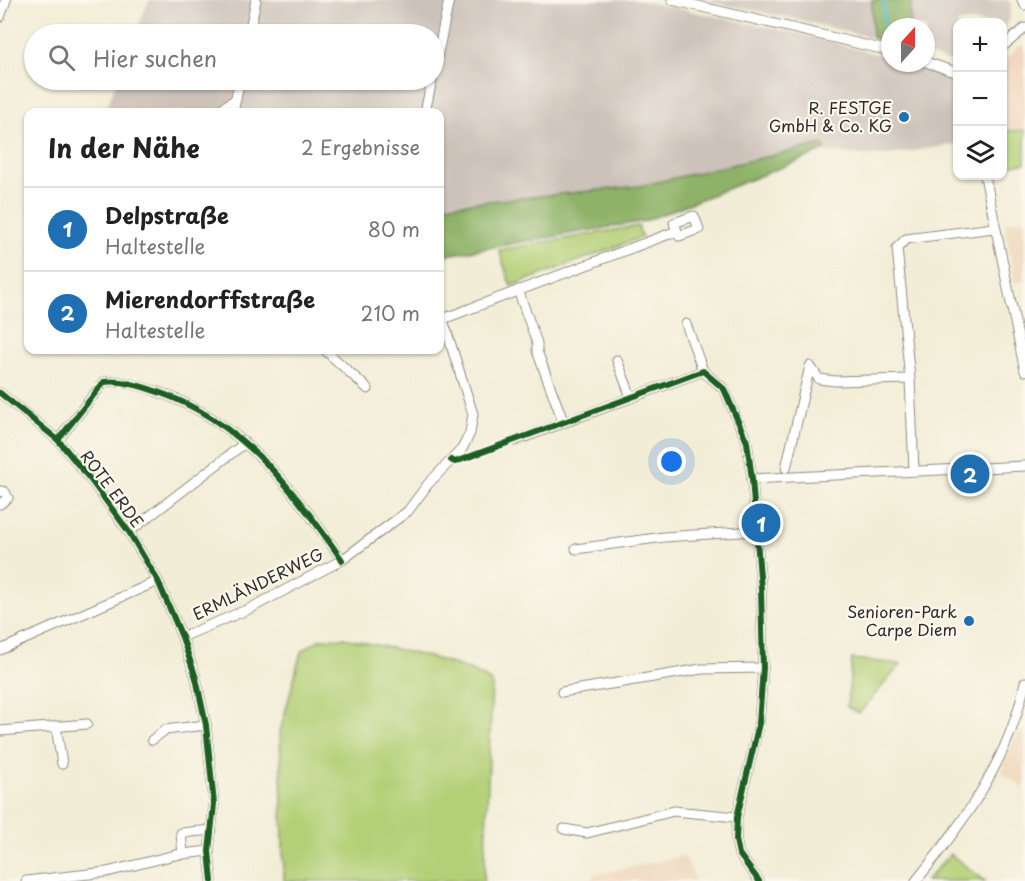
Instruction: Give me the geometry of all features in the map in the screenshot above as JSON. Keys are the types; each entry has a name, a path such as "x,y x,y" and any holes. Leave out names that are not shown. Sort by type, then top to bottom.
{"street":[{"path":"0,17 6,0"},
{"path":"251,24 256,0"},
{"path":"444,24 449,0"},
{"path":"672,0 881,49"},
{"path":"1022,0 1025,5"},
{"path":"1007,43 1025,28"},
{"path":"935,66 954,72"},
{"path":"234,108 238,90"},
{"path":"426,108 430,90"},
{"path":"222,108 236,99"},
{"path":"986,180 1025,371"},
{"path":"914,471 910,379 897,248 906,239 994,228"},
{"path":"444,319 677,231"},
{"path":"518,291 563,421"},
{"path":"686,324 703,371 724,389 747,442 752,479 763,668 759,723 736,817 736,840 739,854 759,881"},
{"name":"ERMLÄNDERWEG","path":"182,637 251,608 342,560 408,511 462,449 470,433 473,414 444,328"},
{"path":"330,354 368,389"},
{"path":"617,360 631,397"},
{"path":"786,468 810,366 819,379 835,381 910,379"},
{"path":"514,441 703,371"},
{"path":"58,440 104,382 114,381 139,386 197,409 245,443 269,464 306,509 342,560"},
{"name":"ROTE ERDE","path":"0,393 58,440 129,532 158,581 182,637 196,678 206,725 214,804 209,850 212,881"},
{"path":"129,532 245,443"},
{"path":"752,479 1025,466"},
{"path":"0,491 6,492 8,498 0,504"},
{"path":"576,549 664,537 756,531"},
{"path":"0,650 158,581"},
{"path":"562,692 702,669 763,668"},
{"path":"916,881 945,846 978,799 1002,751 1025,682"},
{"path":"0,731 87,724"},
{"path":"152,740 165,730 206,725"},
{"path":"56,726 62,764"},
{"path":"564,828 587,833 674,811 736,817"},
{"path":"183,854 181,833 212,830"},
{"path":"26,881 106,872 209,850"}],"shaded area":[{"path":"149,0 637,0 801,34 881,56 881,72 934,72 953,78 953,145 882,156 828,153 822,144 640,186 444,206 444,108 106,108 113,90 444,90 444,24 139,24"},
{"path":"703,0 872,0 872,38 804,21"},
{"path":"911,0 1008,0 1011,6 1007,23 1007,18 953,18 953,63 935,57 935,18 910,18"},
{"path":"1025,45 1025,130 1007,132 1007,59 1018,47"},
{"path":"1025,219 1025,279 1015,283 1005,222"},
{"path":"1018,730 1025,736 1025,789 1001,772"},
{"path":"685,856 696,881 585,881 594,879 592,875"}],"green space":[{"path":"872,0 911,0 910,18 881,18 881,40 872,38"},
{"path":"1025,130 1025,163 1007,165 1007,132"},
{"path":"822,144 826,150 645,221 444,255 444,206 640,186"},
{"path":"638,226 642,237 511,286 499,250"},
{"path":"344,638 444,661 480,675 492,683 484,881 284,881 280,732 301,652 320,639"},
{"path":"852,659 901,664 859,713 847,707"},
{"path":"950,854 985,881 926,881"}],"waterway":[{"path":"884,0 884,18"}],"cycle path":[{"path":"451,460 455,462 703,371 724,389 747,442 761,589 763,668 759,723 737,817 736,840 739,854 759,881"},
{"path":"58,440 104,382 118,382 158,392 188,405 240,439 285,484 342,560"},
{"path":"0,393 58,440 129,532 158,581 182,637 196,678 206,725 214,804 209,851 212,881"}],"place":[{"name":"R. FESTGE GmbH & Co. KG","path":"904,117"},
{"name":"Mierendorffstraße","path":"970,474"},
{"name":"Delpstraße","path":"761,523"},
{"name":"Senioren-Park Carpe Diem","path":"969,621"}]}
